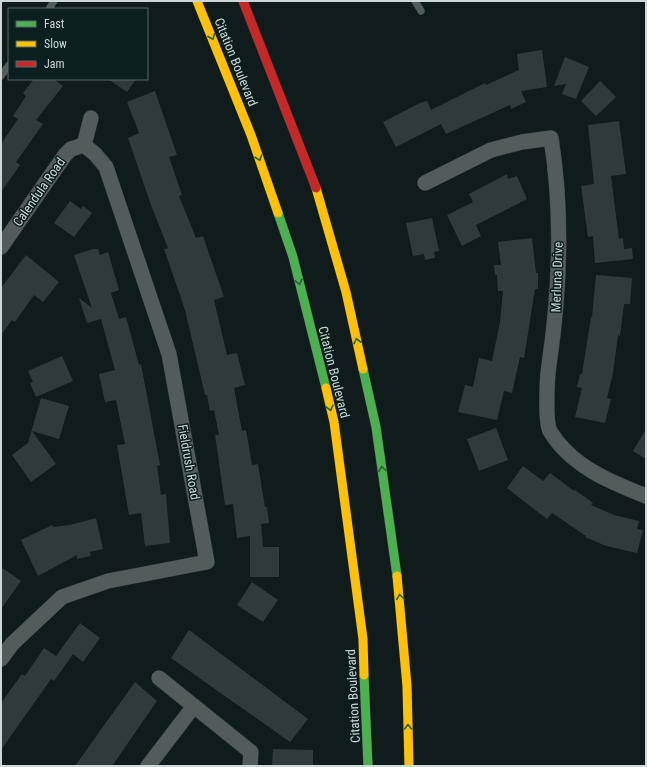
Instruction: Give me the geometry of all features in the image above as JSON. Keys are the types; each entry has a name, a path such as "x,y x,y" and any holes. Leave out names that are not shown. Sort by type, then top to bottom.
{"main road":[{"name":"Citation Boulevard","path":"197,1 251,135 293,257 334,422 363,638 368,766"},
{"path":"244,1 313,176 346,292 374,420 400,598 407,686 409,766"}],"street":[{"path":"84,145 90,118"},
{"name":"Merluna Drive","path":"426,183 491,150 522,142 551,138 556,171 558,274 555,323 546,382 549,430 571,456 604,479 646,496"},
{"name":"Calendula Road","path":"1,247 65,155 71,149 84,145"},
{"name":"Fieldrush Road","path":"1,659 7,640 62,597 108,582 207,562 169,354 106,167 95,154 84,145"},
{"path":"159,678 251,752 250,766"},
{"path":"148,766 194,706"}],"lane":[{"path":"415,1 421,11"},
{"path":"1,76 8,66"}],"building":[{"path":"542,50 547,87 521,91 526,102 511,109 510,105 446,134 441,124 396,147 383,122 420,103 427,101 431,110 485,83 486,85 519,70 517,54"},
{"path":"565,57 589,67 576,99 562,94 566,84 554,86"},
{"path":"33,80 55,80 63,86 36,120 43,124 16,162 20,165 1,192 1,144 18,119 13,116 26,96 23,93"},
{"path":"109,80 135,80 127,92"},
{"path":"600,81 616,97 596,116 581,101"},
{"path":"155,91 177,155 169,157 182,195 179,196 196,238 203,236 224,297 214,300 227,355 237,353 245,385 234,388 242,431 246,430 252,465 258,464 265,507 267,507 269,523 261,524 263,547 279,547 279,577 250,577 250,536 237,538 233,504 225,505 215,435 219,435 214,410 210,411 207,395 205,395 185,310 164,249 168,248 151,205 128,138 139,133 127,102"},
{"path":"619,121 626,174 611,176 619,239 623,238 624,249 632,248 633,259 595,263 593,236 588,237 581,186 594,184 588,125"},
{"path":"507,174 508,179 517,176 527,199 476,225 481,236 462,246 447,215 473,202 469,194"},
{"path":"70,201 81,209 83,206 92,213 74,237 54,223"},
{"path":"432,218 439,251 434,252 435,258 425,260 424,254 413,256 406,223"},
{"path":"532,238 536,273 538,273 538,289 535,289 524,358 520,357 512,393 504,391 497,420 458,412 465,385 473,387 479,358 492,361 500,322 503,291 498,291 497,275 495,275 494,265 501,265 498,242"},
{"path":"93,249 98,249 100,255 108,252 119,290 111,293 119,319 126,317 139,365 141,364 160,465 157,466 161,495 166,494 170,543 145,546 141,513 129,515 117,445 125,444 116,400 105,402 99,374 115,370 101,319 87,323 79,298 92,308 74,255"},
{"path":"26,255 59,282 43,302 34,295 15,322 12,320 1,335 1,288"},
{"path":"596,275 632,278 630,304 624,304 620,336 618,335 613,373 607,398 611,399 605,423 575,417 582,388 577,387 580,374 582,374 592,317"},
{"path":"62,356 73,381 36,397 30,383 33,382 28,371"},
{"path":"41,398 69,406 59,439 32,431 56,464 31,482 12,455 28,443"},
{"path":"496,428 508,460 479,471 467,439"},
{"path":"646,429 646,459 633,451"},
{"path":"523,466 543,481 550,473 593,503 591,505 614,515 639,521 637,529 643,530 637,553 606,546 585,537 586,536 552,513 547,519 526,503 507,488"},
{"path":"96,518 103,549 90,552 91,556 77,559 77,555 38,576 21,540 52,525 53,527 70,525"},
{"path":"1,567 21,581 1,609"},
{"path":"252,582 278,600 263,622 237,605"},
{"path":"80,623 100,638 83,662 73,654 54,681 51,679 1,750 1,703 22,674 25,676 44,648 56,656"},
{"path":"189,630 308,719 290,742 171,658"},
{"path":"135,682 157,701 112,766 75,766"},
{"path":"273,749 313,750 313,766 272,766"}],"traffic: fast":[{"path":"278,213 293,257 326,388"},
{"path":"363,369 376,427 397,576"},
{"path":"364,675 368,766"}],"traffic: slow":[{"path":"197,1 251,135 278,213"},
{"path":"316,188 346,292 363,369"},
{"path":"326,388 334,422 363,639 364,675"},
{"path":"397,576 407,686 409,766"}],"traffic: jam":[{"path":"243,1 316,188"}]}
